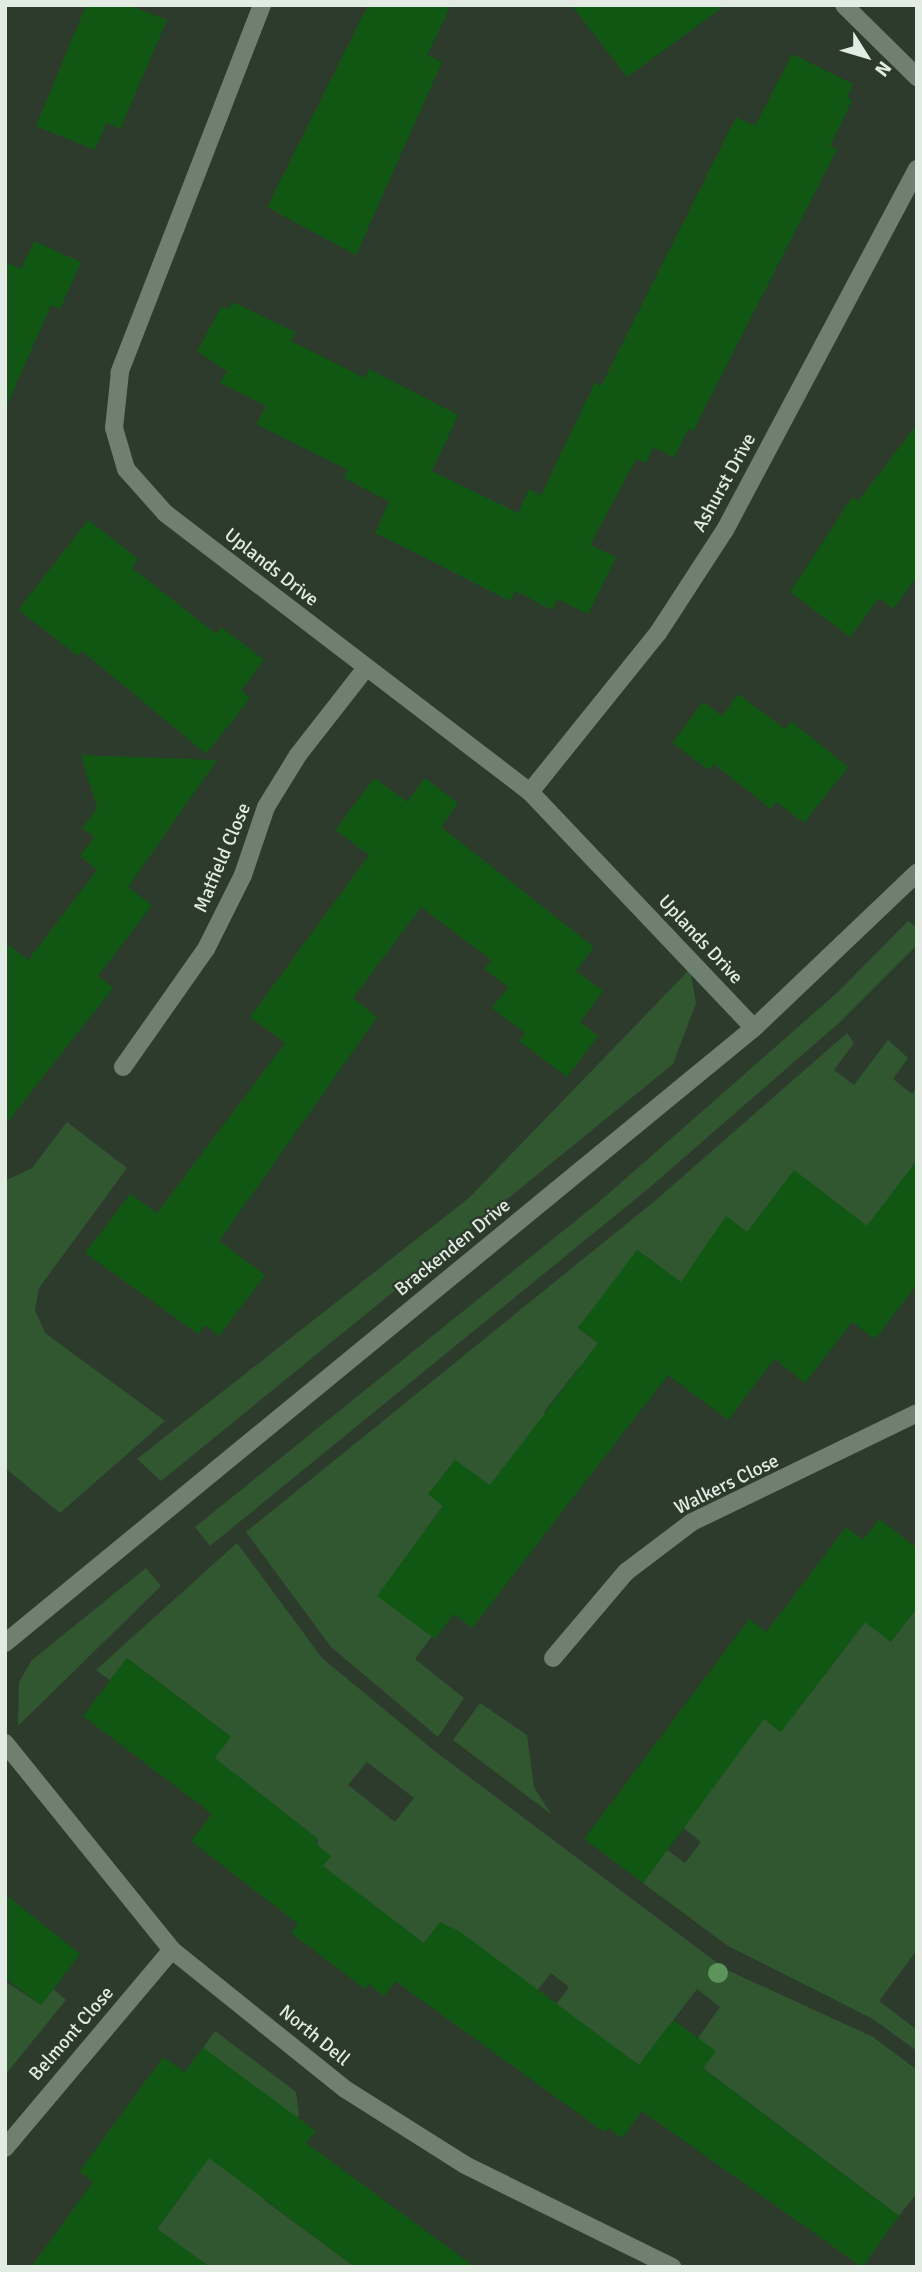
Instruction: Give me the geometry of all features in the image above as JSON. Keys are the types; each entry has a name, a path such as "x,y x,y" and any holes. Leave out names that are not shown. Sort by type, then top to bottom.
{"street":[{"name":"Uplands Drive","path":"262,5 120,372 114,428 126,469 165,513 530,792 754,1028"},
{"path":"844,5 917,77"},
{"name":"Ashurst Drive","path":"530,792 658,633 725,530 917,169"},
{"name":"Matfield Close","path":"123,1067 206,949 243,875 266,807 298,755 366,668"},
{"name":"Brackenden Drive","path":"5,1643 754,1028 917,873"},
{"name":"Walkers Close","path":"553,1658 626,1572 692,1522 917,1413"},
{"name":"North Dell","path":"5,1743 172,1950 345,2089 465,2165 672,2267"},
{"name":"Belmont Close","path":"5,2148 172,1950"}],"green space":[{"path":"908,921 917,928 917,945 840,1022 649,1188 210,1546 195,1527 599,1202 838,992"},
{"path":"690,969 696,1003 673,1064 161,1481 137,1459 470,1197"},
{"path":"847,1033 854,1043 834,1070 854,1085 888,1040 908,1058 893,1079 912,1094 917,1088 917,1189 903,1179 864,1230 835,1227 846,1210 795,1171 830,1225 605,1387 579,1367 544,1412 599,1454 542,1418 494,1480 545,1518 541,1523 455,1460 429,1494 443,1506 425,1530 480,1572 415,1659 464,1698 438,1737 331,1647 246,1532 656,1200","holes":["637,1250 678,1280 626,1266","591,1311 618,1358 578,1328"]},
{"path":"67,1122 127,1168 39,1288 35,1310 45,1333 165,1421 60,1513 5,1468 5,1181 32,1168"},
{"path":"237,1543 322,1658 437,1753 727,1970 873,2037 917,2070 917,2193 899,2216 703,2068 698,2038 720,2007 697,1989 639,2065 555,2006 569,1987 551,1973 537,1991 440,1922 422,1946 310,1909 318,1839 240,1778 191,1789 230,1736 127,1658 110,1680 96,1670","holes":["367,1762 414,1798 395,1822 348,1785"]},
{"path":"146,1568 161,1586 18,1726 19,1682 32,1660"},
{"path":"917,1608 917,1950 879,2001 917,2030 917,2051 873,2019 728,1946 643,1883 667,1850 685,1863 701,1842 682,1827 763,1718 781,1732 792,1652 824,1676 865,1622 891,1641"},
{"path":"480,1703 527,1735 534,1787 551,1814 453,1740"},
{"path":"5,1981 41,2005 53,1989 66,2000 5,2075"},
{"path":"215,2031 296,2092 299,2115 266,2157 285,2171 264,2200 355,2267 162,2267 178,2244 157,2229 187,2188 174,2178 244,2079 203,2048"}],"building":[{"path":"86,5 128,5 167,20 120,129 106,123 95,150 36,126"},
{"path":"368,5 451,5 427,55 442,62 356,255 267,207"},
{"path":"571,5 726,5 627,77"},
{"path":"792,54 853,84 847,97 852,100 830,146 837,149 693,431 688,429 674,458 653,447 646,463 636,459 590,545 616,557 588,614 557,599 552,610 515,591 510,601 375,533 389,501 344,478 348,470 256,424 266,406 220,383 227,371 197,351 222,306 229,309 233,302 295,332 291,341 365,378 369,369 458,415 432,471 518,513 529,489 541,495 595,382 601,386 736,117 755,126"},
{"path":"34,241 81,262 60,309 51,305 5,409 5,262 21,269"},
{"path":"917,424 917,577 893,609 879,598 850,637 790,592 852,497 858,501"},
{"path":"88,520 138,559 132,568 216,634 221,627 264,660 241,690 250,698 206,754 82,651 78,656 18,610"},
{"path":"738,694 785,729 791,721 848,767 804,823 776,802 771,809 714,764 709,770 672,743 703,702 722,716"},
{"path":"81,755 217,760 128,887 152,905 98,976 113,988 5,1125 5,943 28,960 97,870 80,856 94,837 82,828 97,808"},
{"path":"374,778 407,802 425,778 458,803 441,827 594,947 576,971 603,991 580,1022 598,1036 567,1077 519,1041 525,1033 492,1008 508,987 484,969 491,960 421,907 353,998 377,1017 219,1241 265,1275 219,1336 205,1325 198,1334 85,1253 130,1194 157,1213 285,1043 250,1017 369,855 335,830"},
{"path":"917,1160 917,1284 875,1339 852,1322 805,1383 774,1359 728,1420 668,1375 472,1628 453,1614 435,1639 377,1596 443,1506 428,1494 455,1460 490,1485 598,1343 578,1328 637,1250 681,1282 726,1216 747,1232 794,1170 867,1226"},
{"path":"879,1519 917,1548 917,1608 891,1642 865,1622 781,1732 764,1719 643,1883 584,1839 749,1619 766,1632 846,1527 863,1540"},
{"path":"127,1658 231,1737 215,1758 318,1839 315,1843 331,1856 323,1866 424,1943 440,1922 459,1931 639,2065 673,2020 716,2051 703,2068 899,2216 862,2267 642,2111 622,2138 608,2128 604,2132 395,1981 384,1996 369,1984 365,1989 291,1933 298,1924 191,1841 212,1814 83,1716"},
{"path":"5,1894 80,1954 41,2005 5,1978"},
{"path":"203,2048 316,2131 306,2143 475,2267 355,2267 209,2158 157,2229 210,2267 31,2267 93,2182 79,2172 163,2057 184,2072"}]}
